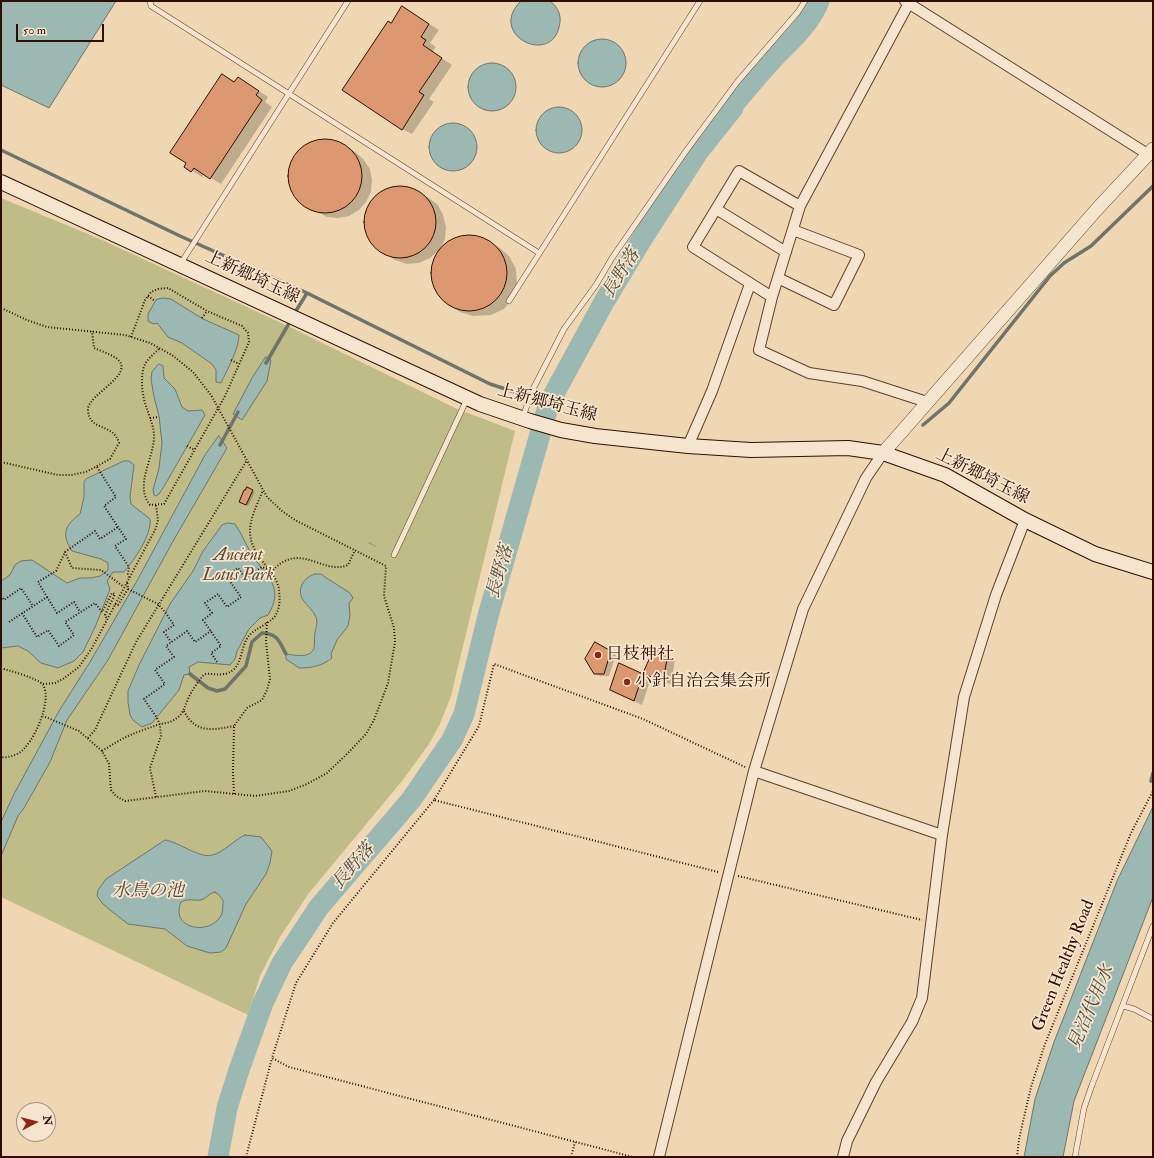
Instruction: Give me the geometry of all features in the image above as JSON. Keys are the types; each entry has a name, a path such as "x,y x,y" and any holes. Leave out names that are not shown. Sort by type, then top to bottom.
{"main road":[{"name":"上新郷埼玉線","path":"1,182 468,398 526,420 561,430 595,436 688,446 751,450 848,448 883,453 945,475 1025,520 1095,554 1153,572"}],"street":[{"path":"659,1157 754,771 803,609 866,478 883,453 927,402 1098,208 1151,152 907,2 800,206 772,297 759,350 809,373 862,381 927,402"},
{"path":"772,297 693,247 738,171 800,206"},
{"path":"716,210 786,252"},
{"path":"778,278 834,305 859,255 793,230"},
{"path":"688,446 712,391 750,284"},
{"path":"843,1157 847,1140 876,1082 912,1022 922,998 942,835 964,697 996,595 1025,520"},
{"path":"754,771 942,835"}],"lane":[{"path":"150,1 151,6 540,253"},
{"path":"180,264 348,1"},
{"path":"509,301 700,1"},
{"path":"526,420 527,404 532,392 564,329 686,151 738,81 798,12 805,1"},
{"path":"394,555 468,398"},
{"path":"1074,1157 1088,1097 1153,926"},
{"path":"1123,1006 1153,1019"}],"path":[{"path":"131,337 145,300 151,292 158,289 168,288 207,312 242,326 248,333 249,342 218,409 195,450 164,504 150,505 144,498 143,482 152,453 154,437 153,427 145,404 142,380 143,369 146,362 160,348"},
{"path":"148,296 155,301"},
{"path":"1,308 47,327 92,331 131,337 150,343 172,355 193,372 211,395 267,497 282,511 295,520 386,566 384,596 394,628 395,642 388,683 374,720 366,734 327,773 289,791 254,796 205,791 125,802 116,796 111,790 109,764 102,751 78,731 43,716"},
{"path":"202,318 207,312"},
{"path":"1,462 58,475 71,475 86,472 110,459 119,443 117,436 109,429 95,424 90,420 88,410 89,404 96,395 112,384 121,368 120,363 116,358 94,348 92,331"},
{"path":"231,360 239,364"},
{"path":"150,418 159,417"},
{"path":"187,446 195,450"},
{"path":"88,739 95,730 136,642 247,460"},
{"path":"97,467 116,497 104,506 126,539 115,546 129,567 129,578"},
{"path":"102,751 126,737 171,722 177,718 184,711 189,696 203,675 208,673 215,675 224,674 233,670 239,660 248,637 277,613 280,599 279,589 275,577 261,560 250,541 249,531 251,518 263,490"},
{"path":"1,668 18,672 43,684 56,683 79,667 92,648 156,528 158,520 156,505"},
{"path":"80,612 74,602 57,613 38,582 56,571 65,552 70,548 95,531 100,539 118,527"},
{"path":"271,572 286,560 295,558 306,558 332,568 342,568 348,566 355,550"},
{"path":"65,552 72,568 101,570 124,587"},
{"path":"217,662 211,653 221,646 203,620 212,613 205,603 218,594 227,606 240,597 226,576 238,568 245,578 262,567 268,568"},
{"path":"127,581 130,590 158,604 166,612 174,625 164,632 171,642"},
{"path":"1,596 4,600 21,588 33,606"},
{"path":"115,604 118,605 130,590"},
{"path":"22,613 37,637 48,630 58,646 74,636 65,622 94,602 101,612 112,592 115,594 120,594"},
{"path":"107,619 104,615 115,594"},
{"path":"9,622 47,597"},
{"path":"234,794 234,726 247,708 262,700 268,690 270,679 266,642 267,622"},
{"path":"156,797 150,768 161,736 160,725 144,699 165,684 155,670 174,657 166,646 187,631 195,642 211,631"},
{"path":"246,1157 272,1058 296,982 333,922 434,800 479,726 494,664 643,718 754,771"},
{"path":"1,757 7,758 20,753 32,740 43,716 46,691 43,684"},
{"path":"184,711 186,716 198,727 209,730 217,730 234,726"},
{"name":"Green Healthy Road","path":"1017,1157 1019,1139 1031,1086 1045,1044 1128,840 1153,791"},
{"path":"434,800 729,874 931,922"},
{"path":"272,1058 289,1067 633,1157"},
{"path":"571,1157 575,1142"}],"green space":[{"name":"Ancient Lotus Park","path":"1,198 100,239 292,328 455,408 515,431 451,696 440,724 429,744 402,781 309,893 280,937 260,976 248,1015 1,897"}],"water":[{"path":"1,1 116,1 49,108 1,85"},
{"path":"521,1 550,1 557,8 560,16 560,22 555,36 547,43 536,45 525,42 516,35 511,25 512,14"},
{"path":"597,39 607,39 619,46 626,58 626,68 619,80 607,87 597,87 589,83 582,76 578,68 578,58 582,50 589,43"},
{"path":"492,63 501,65 509,70 514,78 516,87 514,96 509,104 501,109 492,111 483,109 475,104 470,96 468,87 470,78 475,70 483,65"},
{"path":"564,107 576,113 581,121 581,139 576,147 568,152 554,153 542,147 537,139 536,125 542,113 550,108"},
{"path":"448,123 458,123 470,130 477,142 477,152 470,164 458,171 448,171 440,167 433,160 429,152 429,142 433,134 440,127"},
{"path":"163,298 171,299 203,319 239,335 235,353 221,383 216,382 216,370 212,364 182,343 168,337 157,323 153,324 148,321 148,314 156,300"},
{"path":"266,357 271,360 267,381 242,420 233,414 252,378"},
{"path":"159,364 163,366 164,378 175,389 182,407 188,411 202,410 205,415 166,483 156,496 154,495 153,490 159,468 162,443 159,416 151,379 152,372"},
{"path":"219,436 227,448 172,543 108,660 67,720 50,762 18,816 1,856 1,822 14,794 59,711 90,662 138,579 205,455"},
{"path":"124,461 129,461 134,465 130,497 131,504 150,519 150,525 142,547 128,567 124,572 113,572 107,581 110,589 96,625 83,652 74,661 58,668 41,663 28,651 18,646 1,648 1,581 10,575 15,565 21,561 32,560 67,583 80,578 100,576 108,570 108,563 101,559 72,551 66,540 66,530 71,522 80,514 84,497 84,482 86,479"},
{"path":"228,523 235,524 252,555 272,583 275,597 273,605 268,615 260,618 249,629 237,651 235,659 230,665 198,662 189,667 190,674 184,675 179,690 152,723 142,727 133,720 130,715 128,691 139,665 170,604 193,571 203,551 222,525"},
{"path":"315,574 321,574 350,593 353,598 349,603 350,615 348,626 337,640 331,654 332,658 317,666 299,668 286,659 286,654 306,655 309,654 314,648 317,619 303,600 300,592 302,584"},
{"name":"見沼代用水","path":"1153,807 1153,897 1074,1101 1063,1157 1024,1157 1035,1099 1054,1042 1117,881"},
{"name":"水鳥の池","path":"245,835 261,837 272,851 270,863 266,874 246,904 226,948 221,952 210,953 187,946 165,929 128,924 102,903 97,896 98,890 106,879 165,840 171,841 196,853 207,856 220,852","holes":["215,892 223,900 222,913 211,925 194,927 181,919 179,912 181,902 201,900"]}],"building":[{"path":"402,6 429,24 421,37 426,40 423,45 442,58 419,92 424,95 402,130 342,90 388,21 391,23"},
{"path":"222,74 234,82 238,77 259,91 256,95 262,100 210,179 194,168 191,172 184,167 186,163 170,153"},
{"path":"325,139 339,142 351,150 359,162 362,176 359,190 351,202 339,210 325,213 311,210 299,202 291,190 288,176 291,162 299,150 311,142"},
{"path":"393,186 407,186 414,188 426,196 434,208 436,222 434,236 426,248 414,256 407,258 393,258 386,256 374,248 366,236 364,229 364,215 366,208 374,196 386,188"},
{"path":"462,235 476,235 490,241 501,252 507,266 507,280 504,288 496,300 490,305 476,311 462,311 448,305 437,294 431,280 431,266 437,252 448,241"},
{"path":"247,487 253,490 246,505 239,502 244,490"},
{"name":"日枝神社","path":"595,642 611,651 604,674 594,674 585,659"},
{"path":"655,647 668,654 663,681 643,674"},
{"name":"小針自治会集会所","path":"619,663 643,674 634,701 610,690"}],"waterway":[{"name":"長野落","path":"218,1157 227,1108 240,1067 263,1003 282,963 319,907 411,800 452,740 464,714 488,616 549,403 604,302 642,239 698,152 733,108 734,104 766,66 804,26 815,10 819,1"},
{"path":"1,150 180,236 307,293 490,384 549,403"},
{"path":"923,425 949,403 1050,276 1064,263 1091,246 1153,186"},
{"path":"294,314 307,293"},
{"path":"266,363 291,320"},
{"path":"220,445 238,412"},
{"path":"190,674 208,688 217,691 225,689 246,666 252,642 262,633 275,637 280,642 286,654"},
{"path":"1151,781 1153,773"}],"place":[{"name":"日枝神社","path":"598,655"},
{"name":"小針自治会集会所","path":"627,682"}]}
